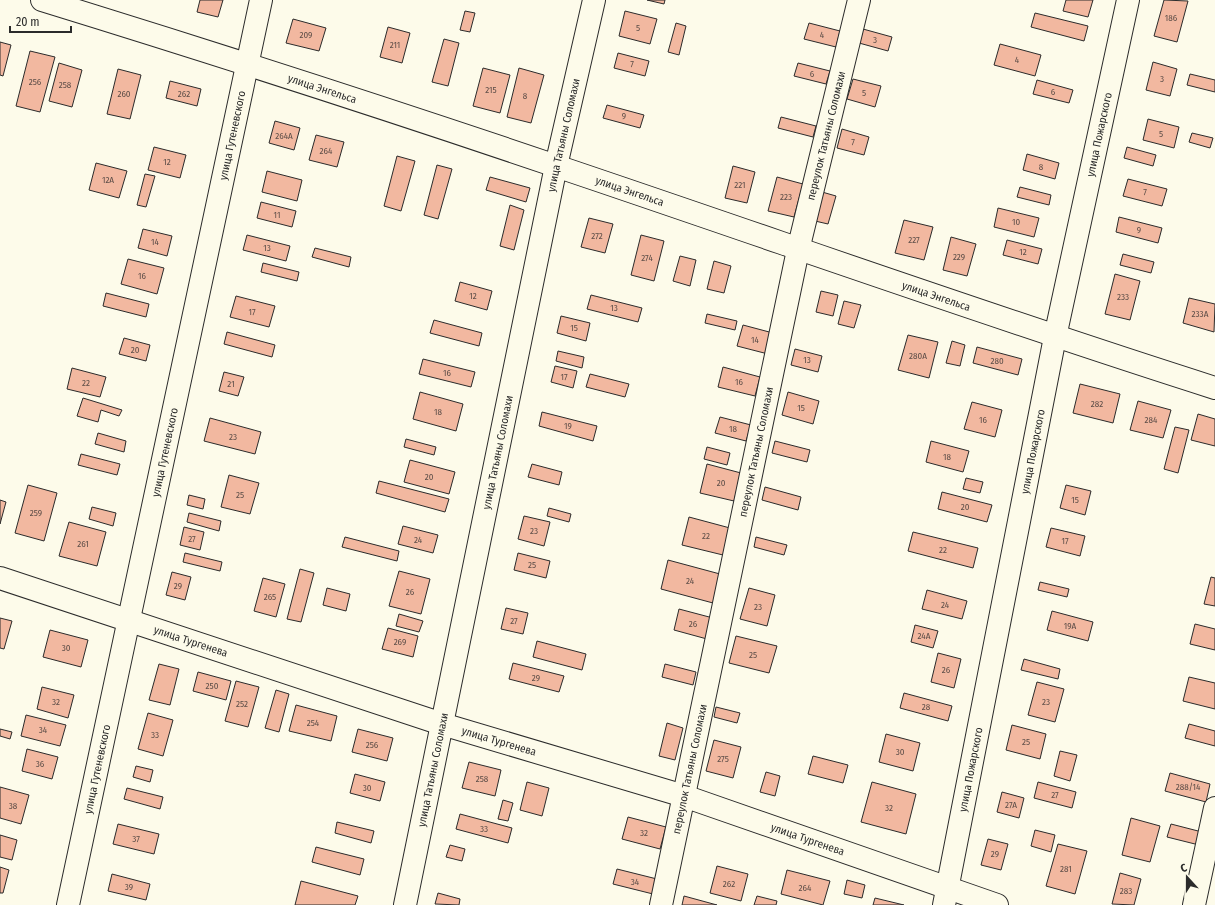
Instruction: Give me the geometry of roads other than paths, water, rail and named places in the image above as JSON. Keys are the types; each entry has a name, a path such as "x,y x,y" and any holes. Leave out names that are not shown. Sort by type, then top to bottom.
{"street":[{"name":"улица Энгельса","path":"42,0 248,64 556,166 1056,337 1215,388"},
{"name":"улица Гутеневского","path":"68,905 261,0"},
{"name":"улица Татьяны Соломахи","path":"405,905 556,166 594,0"},
{"name":"переулок Татьяны Соломахи","path":"661,905 798,250 859,0"},
{"name":"улица Пожарского","path":"946,897 1056,337 1128,0"},
{"name":"улица Тургенева","path":"0,578 442,724 684,796 946,897 997,905"},
{"path":"1194,905 1215,808"}]}
